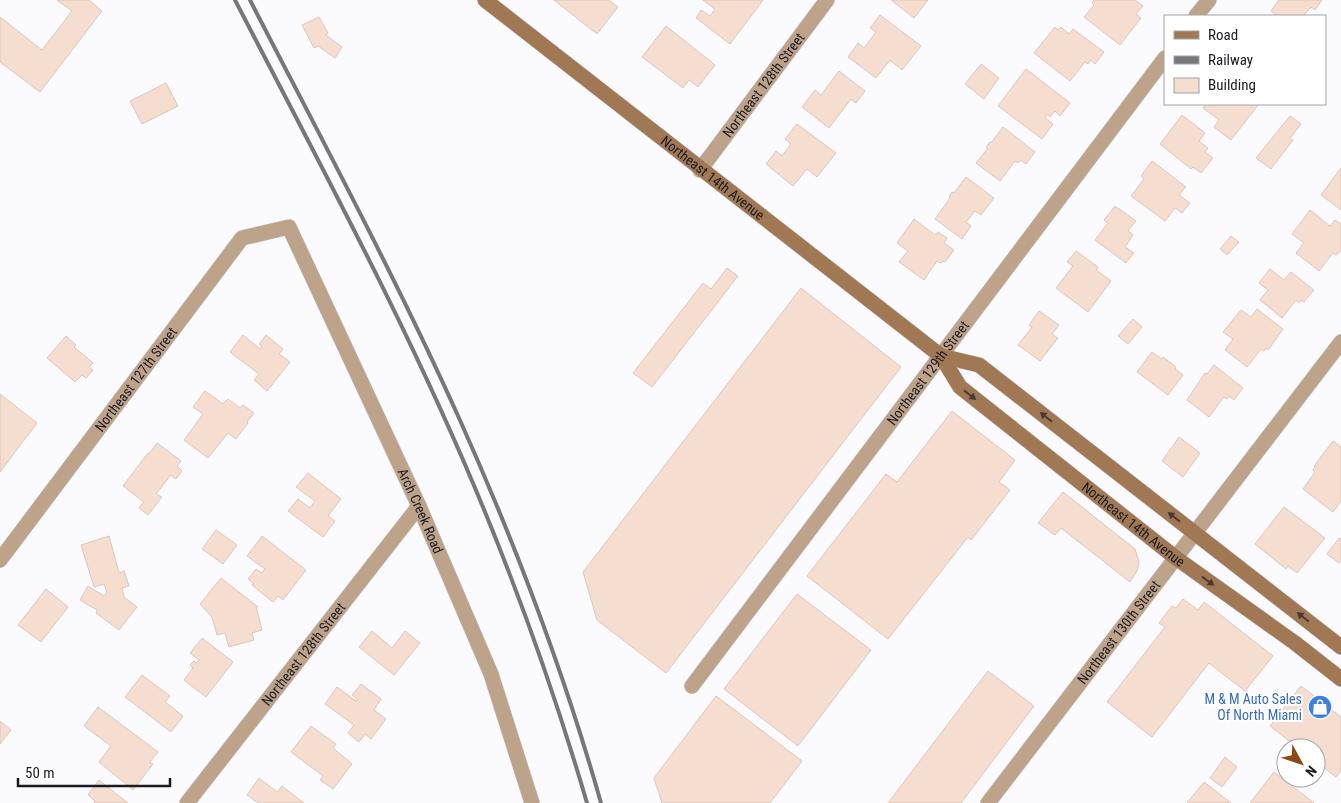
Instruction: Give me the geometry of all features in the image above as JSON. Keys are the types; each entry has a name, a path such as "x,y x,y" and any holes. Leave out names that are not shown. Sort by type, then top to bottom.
{"street":[{"name":"Northeast 14th Avenue","path":"485,0 940,356 960,387 1176,558 1295,643 1341,679"},
{"name":"Northeast 128th Street","path":"700,170 826,0"},
{"path":"1197,15 1209,0"},
{"name":"Northeast 129th Street","path":"692,686 1164,59"},
{"name":"Arch Creek Road","path":"289,227 419,506 491,674 532,803"},
{"name":"Northeast 127th Street","path":"0,560 242,238 289,227"},
{"name":"Northeast 130th Street","path":"988,803 1341,342"},
{"name":"Northeast 14th Avenue","path":"940,356 979,365 1341,647"},
{"name":"Northeast 128th Street","path":"187,803 419,506"}],"building":[{"path":"57,0 89,0 102,11 40,92 0,62 0,17 42,50 72,11"},
{"path":"554,0 609,0 618,7 597,34"},
{"path":"703,0 763,0 730,44 696,18 701,10 710,16 715,9"},
{"path":"891,0 928,0 914,18"},
{"path":"1094,0 1135,0 1143,6 1136,14 1141,18 1120,45 1084,17 1094,5 1092,3"},
{"path":"1279,0 1322,0 1315,10 1311,7 1304,15 1276,15 1271,11"},
{"path":"880,15 921,46 902,70 890,60 876,78 848,57 858,43 864,48 876,32 870,28"},
{"path":"319,17 328,33 326,35 342,47 335,58 318,46 314,48 302,25"},
{"path":"666,26 715,65 698,87 689,80 683,88 642,57"},
{"path":"1055,27 1058,30 1061,27 1069,34 1073,29 1104,52 1095,64 1091,60 1088,64 1085,62 1070,81 1034,53"},
{"path":"981,64 999,78 984,99 965,84"},
{"path":"1026,69 1070,103 1060,116 1055,111 1050,117 1047,114 1045,118 1053,124 1042,139 998,106"},
{"path":"839,71 865,91 856,103 851,99 829,128 802,107 815,90 821,95"},
{"path":"166,83 178,106 142,124 130,101"},
{"path":"1205,105 1258,105 1231,140 1214,127 1219,120 1203,108"},
{"path":"1182,115 1205,133 1199,141 1208,148 1205,152 1213,158 1201,173 1193,167 1191,169 1160,144"},
{"path":"1290,116 1301,124 1290,138 1293,140 1271,169 1256,158"},
{"path":"797,124 836,153 817,177 807,169 793,186 766,164 776,151 782,156 791,144 785,139"},
{"path":"1003,127 1035,152 1026,164 1020,160 1018,163 1015,161 1000,181 976,163 988,148 986,147"},
{"path":"1152,161 1186,187 1179,195 1190,203 1182,213 1175,208 1165,221 1131,196 1144,179 1141,176"},
{"path":"1341,168 1341,210 1321,195"},
{"path":"966,177 994,198 981,215 975,211 966,222 971,226 962,239 935,219 950,198 952,192 954,193"},
{"path":"1115,206 1136,221 1128,231 1133,235 1125,247 1134,253 1126,263 1095,240 1108,223 1104,220"},
{"path":"1310,210 1330,226 1335,220 1341,224 1341,251 1336,255 1333,253 1319,271 1296,253 1304,243 1292,234"},
{"path":"914,219 935,235 938,232 947,238 944,243 954,250 945,262 937,261 924,280 899,262 908,251 897,243"},
{"path":"1231,236 1239,242 1227,255 1220,249"},
{"path":"1076,251 1098,267 1096,270 1111,281 1088,312 1056,288 1073,266 1067,262"},
{"path":"727,268 738,276 652,387 633,373 703,283 711,289"},
{"path":"1270,269 1284,280 1291,272 1314,290 1304,302 1301,300 1299,303 1296,300 1282,318 1260,300 1268,290 1259,283"},
{"path":"801,288 901,367 666,673 597,620 583,572"},
{"path":"1257,309 1283,329 1268,350 1266,348 1264,351 1261,349 1247,367 1225,350 1233,339 1223,332 1241,310 1251,317"},
{"path":"1039,311 1059,325 1052,334 1058,338 1040,361 1018,345 1032,327 1029,325"},
{"path":"1133,319 1142,327 1128,344 1118,336"},
{"path":"243,335 260,349 262,346 259,344 266,335 283,349 279,354 290,362 267,391 254,380 259,374 230,352"},
{"path":"66,336 76,345 74,347 93,363 89,367 93,370 86,378 82,375 75,382 47,358"},
{"path":"1152,352 1162,359 1163,357 1183,375 1168,395 1137,372"},
{"path":"1214,365 1243,388 1234,400 1229,396 1227,399 1224,397 1209,417 1187,400 1205,373 1207,374"},
{"path":"205,391 223,404 228,399 240,408 243,405 254,413 236,439 228,433 208,458 184,440 203,414 193,407"},
{"path":"0,394 37,423 0,472"},
{"path":"952,411 1015,460 999,482 1010,490 971,540 968,537 888,639 807,576 886,474 897,482"},
{"path":"1179,437 1200,453 1183,477 1162,461"},
{"path":"1333,441 1341,447 1341,501 1333,512 1303,489 1315,472 1313,470 1314,466"},
{"path":"157,443 181,461 177,466 182,471 176,479 171,475 156,494 162,497 148,515 139,508 144,502 123,486"},
{"path":"308,473 341,499 328,516 335,521 323,537 288,511 298,499 310,508 315,501 296,487"},
{"path":"1063,492 1135,549 1139,562 1137,571 1130,582 1061,528 1055,535 1038,523"},
{"path":"1284,507 1325,538 1297,573 1288,566 1286,569 1255,544"},
{"path":"216,530 237,545 223,564 202,549"},
{"path":"109,536 119,573 124,571 129,586 122,588 124,597 137,607 119,630 96,613 97,610 80,600 88,586 104,596 107,593 104,584 94,587 81,545"},
{"path":"262,536 306,570 283,600 278,596 273,602 252,585 254,584 248,579 256,569 262,573 265,569 247,556"},
{"path":"1339,538 1341,539 1341,560 1339,563 1327,554"},
{"path":"221,578 258,607 256,607 262,630 252,633 254,640 229,647 225,633 217,635 212,617 200,604"},
{"path":"46,589 68,607 41,642 18,625"},
{"path":"797,594 871,650 798,746 724,689"},
{"path":"1183,599 1198,610 1204,602 1273,656 1245,691 1209,663 1152,737 1107,702 1165,627 1159,623 1172,606 1176,608"},
{"path":"372,631 392,648 405,631 420,643 394,675 359,647"},
{"path":"202,638 233,662 206,697 184,680 193,668 190,665 194,661 197,663 199,660 190,653"},
{"path":"988,671 1034,706 961,803 888,803"},
{"path":"142,675 170,696 165,702 183,716 171,732 125,697"},
{"path":"361,684 381,699 374,710 386,719 371,739 365,734 359,742 348,733 354,725 325,704 337,687 356,701 357,699 352,695"},
{"path":"1301,686 1341,717 1341,771 1336,777 1326,770 1326,738 1285,738 1270,726"},
{"path":"716,696 802,761 770,803 662,803 654,778"},
{"path":"98,707 158,752 150,762 153,764 133,790 99,762 111,746 84,726"},
{"path":"0,721 11,730 0,744"},
{"path":"311,726 336,744 333,748 352,764 333,789 320,780 323,776 291,752"},
{"path":"1225,757 1237,767 1222,787 1210,778"},
{"path":"1274,772 1276,774 1276,788 1295,788 1314,803 1250,803"},
{"path":"259,778 277,792 282,786 304,803 258,803 247,795"},
{"path":"99,780 128,803 94,803 95,801 88,795"},
{"path":"1204,782 1231,803 1187,803"}],"railway":[{"path":"235,0 366,253 457,446 527,620 587,803"},
{"path":"250,0 435,365 480,465 519,560 555,657 601,803"}],"place":[{"name":"M & M Auto Sales Of North Miami","path":"1320,707"}]}
